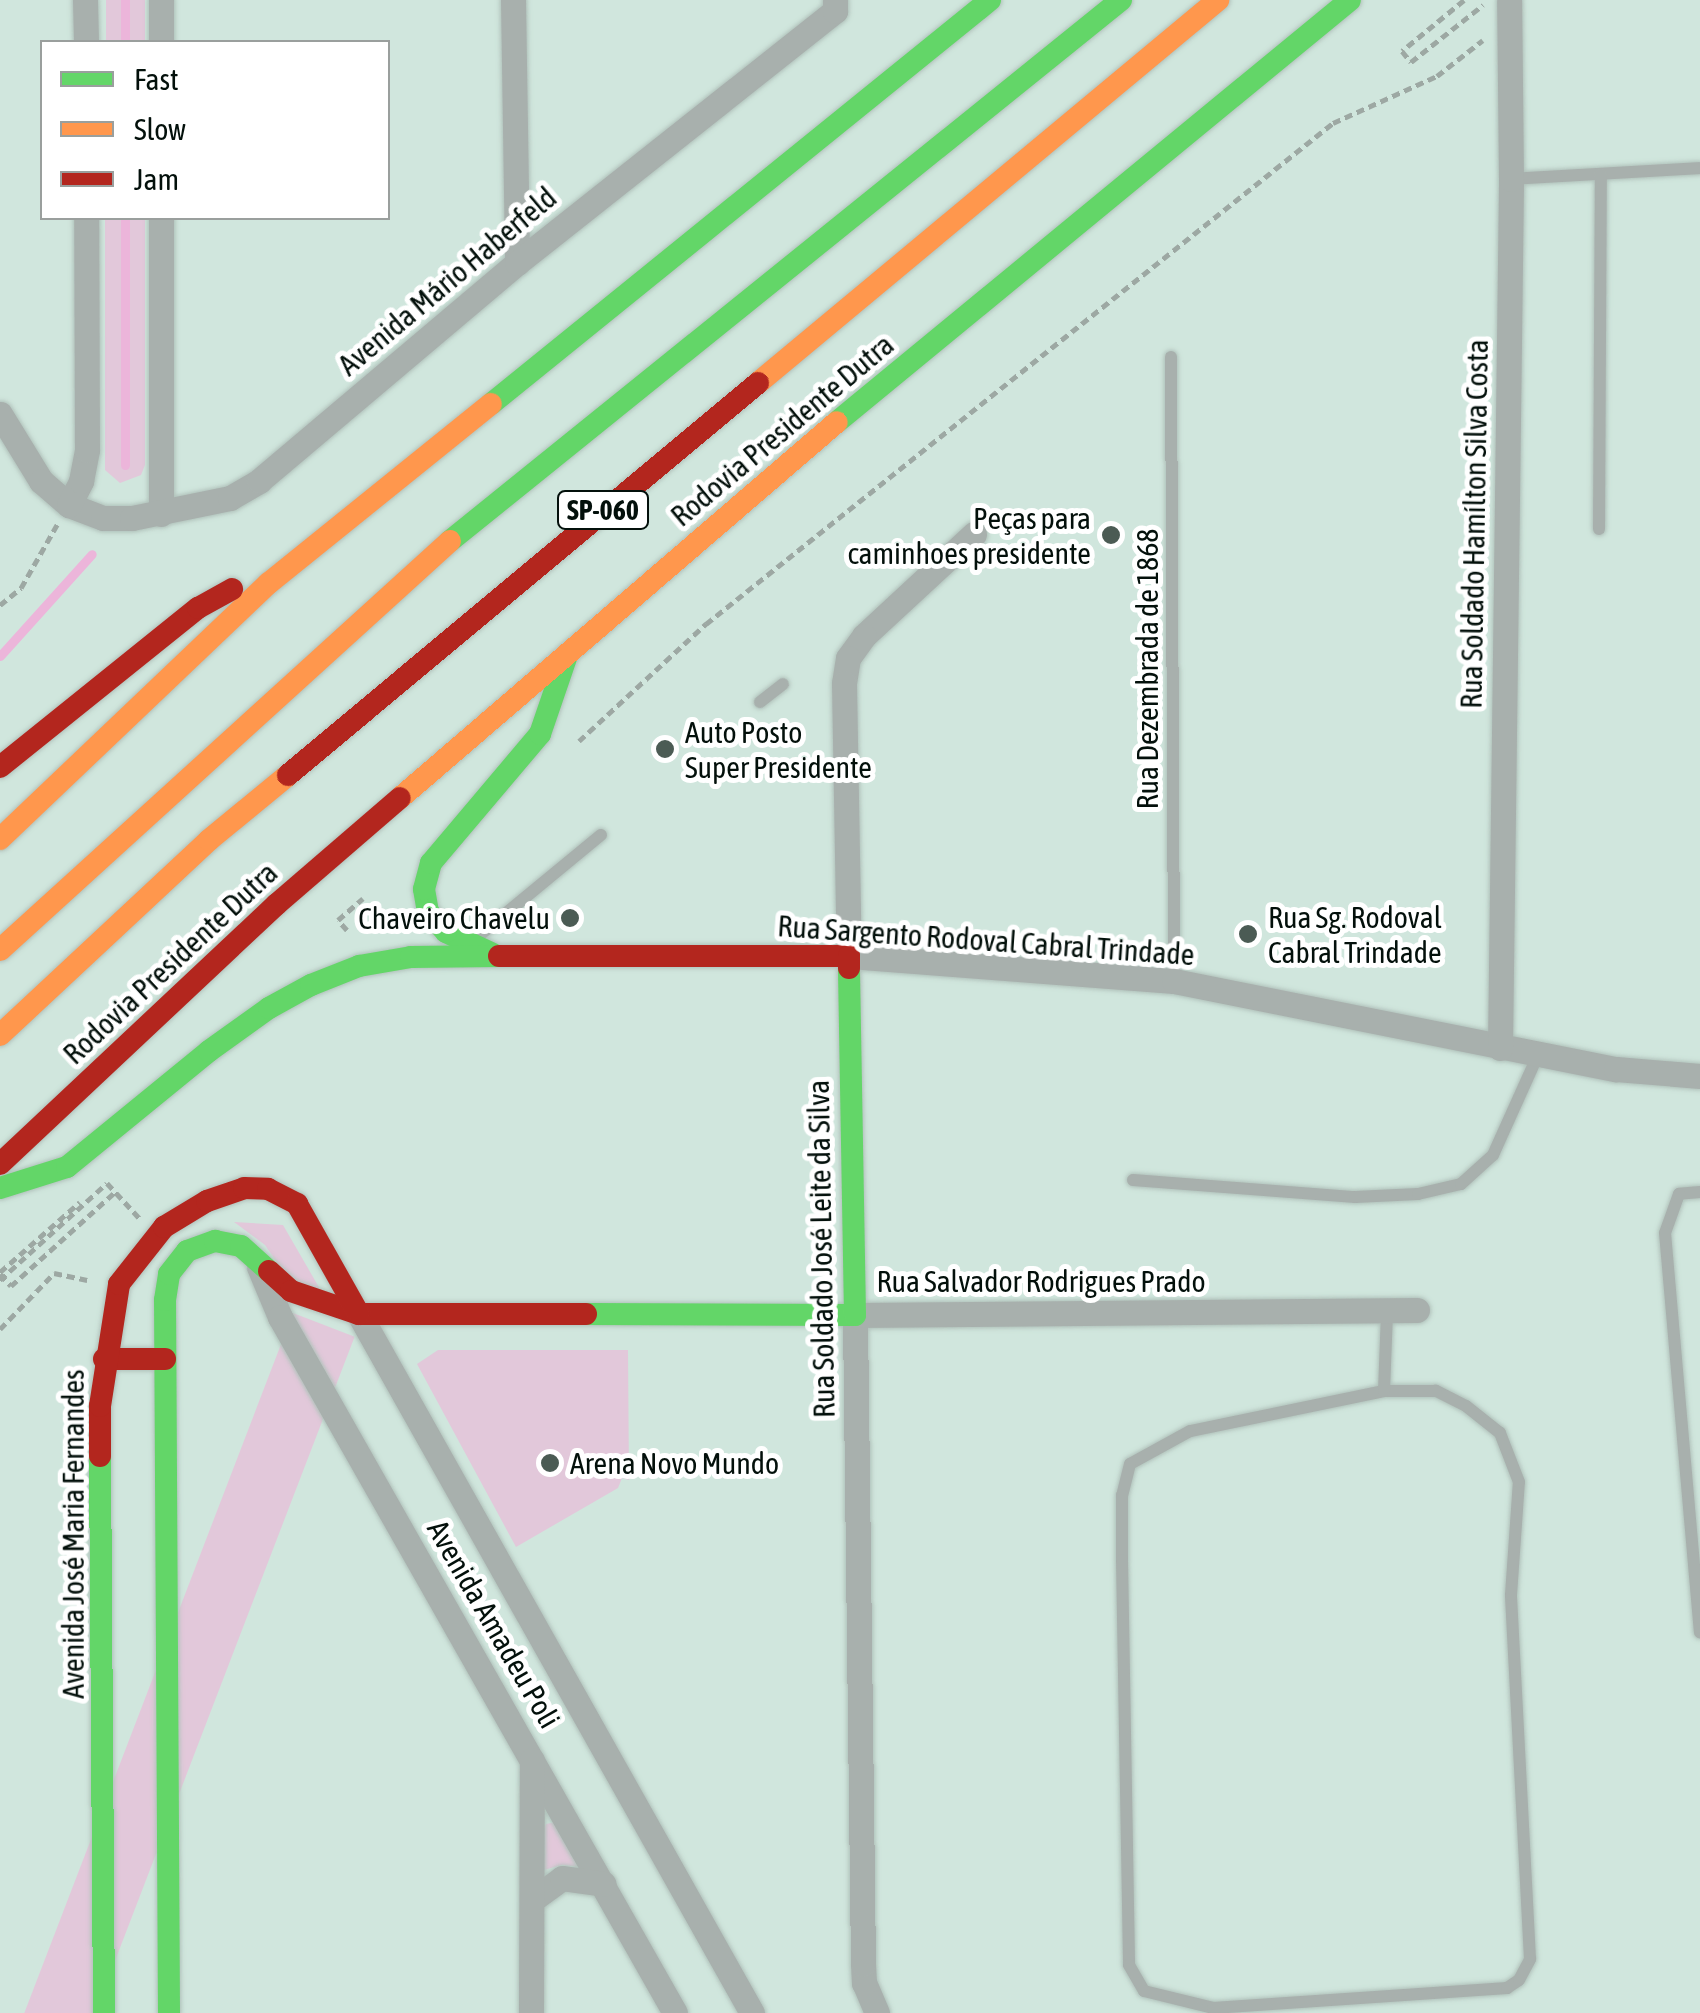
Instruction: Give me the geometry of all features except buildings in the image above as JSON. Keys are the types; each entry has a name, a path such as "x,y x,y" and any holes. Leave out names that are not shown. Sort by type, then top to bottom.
{"main road":[{"path":"0,839 269,583 990,0"},
{"name":"SP-060","path":"0,950 404,578 1120,0"},
{"name":"Rodovia Presidente Dutra","path":"0,1035 210,840 1218,0"},
{"name":"Rodovia Presidente Dutra","path":"0,1164 277,904 569,651 804,449 1350,0"},
{"path":"0,767 198,608 238,587 269,583"},
{"path":"500,956 446,932 428,912 424,889 431,863 540,734 569,651"},
{"name":"Rua Sargento Rodoval Cabral Trindade","path":"0,1188 67,1167 209,1051 269,1008 359,966 412,957 849,956"},
{"name":"Rua Soldado José Leite da Silva","path":"849,956 855,1315"},
{"name":"Avenida José Maria Fernandes","path":"104,2013 100,1406 104,1359 119,1284 164,1227 207,1201 244,1188 268,1189 297,1204 359,1314"},
{"path":"169,2013 164,1359 169,1274 187,1251 216,1241 241,1246 259,1266"},
{"name":"Rua Salvador Rodrigues Prado","path":"259,1266 310,1301 359,1314 855,1315"},
{"path":"104,1359 164,1359"}],"street":[{"path":"86,0 86,40"},
{"path":"161,0 161,40"},
{"path":"513,0 517,264"},
{"name":"Rua Soldado Hamílton Silva Costa","path":"1500,1048 1511,179 1508,1"},
{"name":"Avenida Mário Haberfeld","path":"69,505 103,518 161,514 215,503 258,481 835,6"},
{"path":"0,414 40,481 69,505 81,481 87,450 86,220"},
{"path":"161,220 161,514"},
{"name":"Rua Soldado José Leite da Silva","path":"849,956 844,683 848,658 864,636 974,534"},
{"name":"Rua Sargento Rodoval Cabral Trindade","path":"849,956 1174,981 1538,1055 1616,1069 1700,1076"},
{"name":"Avenida Amadeu Poli","path":"259,1266 280,1317 675,2013"},
{"name":"Rua Salvador Rodrigues Prado","path":"855,1315 1416,1310"},
{"name":"Avenida Amadeu Poli","path":"359,1314 752,2013"},
{"name":"Rua Soldado José Leite da Silva","path":"855,1315 863,1964 864,1984 877,2013"},
{"path":"532,1755 532,2013"},
{"path":"532,1900 562,1878 604,1884"}],"lane":[{"path":"1511,179 1700,168"},
{"path":"1599,530 1601,175"},
{"name":"Rua Dezembrada de 1868","path":"1171,357 1174,981"},
{"path":"760,702 783,684"},
{"path":"470,943 601,835"},
{"path":"1133,1180 1355,1197 1418,1194 1461,1184 1494,1155 1538,1055"},
{"path":"1700,1192 1679,1194 1666,1233 1700,1632"},
{"path":"1384,1391 1387,1312"},
{"path":"1384,1391 1436,1391 1466,1406 1500,1433 1519,1482 1512,1596 1530,1959 1519,1980 1507,1988 1213,2008 1168,2000 1144,1990 1128,1965 1122,1495 1130,1464 1190,1431 1384,1391"}],"path":[{"path":"1464,0 1402,51 1411,62 1490,0"},
{"path":"576,744 706,624 1174,254 1219,212 1333,123 1438,76 1487,37 1508,1"},
{"path":"0,605 20,588 69,505"},
{"path":"350,934 338,920 364,898"},
{"path":"115,1192 10,1286 0,1277 107,1183 141,1220"},
{"path":"0,1329 54,1273 87,1280"}],"shaded area":[{"path":"106,0 145,0 145,40 106,40"},
{"path":"105,220 145,220 145,465 141,475 120,483 105,470"},
{"path":"234,1222 283,1225 324,1296 293,1286 265,1245"},
{"path":"293,1313 355,1337 95,2013 24,2013"},
{"name":"Arena Novo Mundo","path":"438,1350 628,1350 629,1480 622,1478 618,1488 516,1547 417,1364"},
{"path":"556,1822 582,1867 562,1865 544,1870 543,1833 546,1824"}],"waterway":[{"path":"125,0 125,40"},
{"path":"125,220 125,465"},
{"path":"0,656 92,554"}],"traffic: fast":[{"path":"491,404 990,0"},
{"path":"450,541 1121,0"},
{"path":"837,422 1350,0"},
{"path":"493,954 446,932 428,912 424,889 431,863 540,734 567,655"},
{"path":"0,1188 67,1167 209,1051 269,1008 311,985 359,966 411,957 499,956"},
{"path":"586,1314 855,1315 849,968"},
{"path":"169,2013 165,1300 169,1274 187,1251 215,1241 241,1246 269,1271"},
{"path":"100,1456 104,2013"}],"traffic: slow":[{"path":"758,383 1218,0"},
{"path":"0,839 269,583 491,404"},
{"path":"400,798 837,422"},
{"path":"0,950 450,541"},
{"path":"0,1035 209,840 288,775"}],"traffic: jam":[{"path":"288,775 758,383"},
{"path":"0,767 198,608 232,589"},
{"path":"0,1164 277,904 400,798"},
{"path":"499,956 849,956 849,968"},
{"path":"100,1456 100,1406 119,1284 164,1227 207,1201 244,1188 268,1189 297,1204 359,1314"},
{"path":"269,1271 291,1291 359,1314 586,1314"},
{"path":"104,1359 165,1359"}],"place":[{"name":"Peças para caminhoes presidente","path":"1111,535"},
{"name":"Auto Posto Super Presidente","path":"665,749"},
{"name":"Chaveiro Chavelu","path":"570,918"},
{"name":"Rua Sg. Rodoval Cabral Trindade","path":"1248,934"},
{"name":"Arena Novo Mundo","path":"550,1463"}]}
